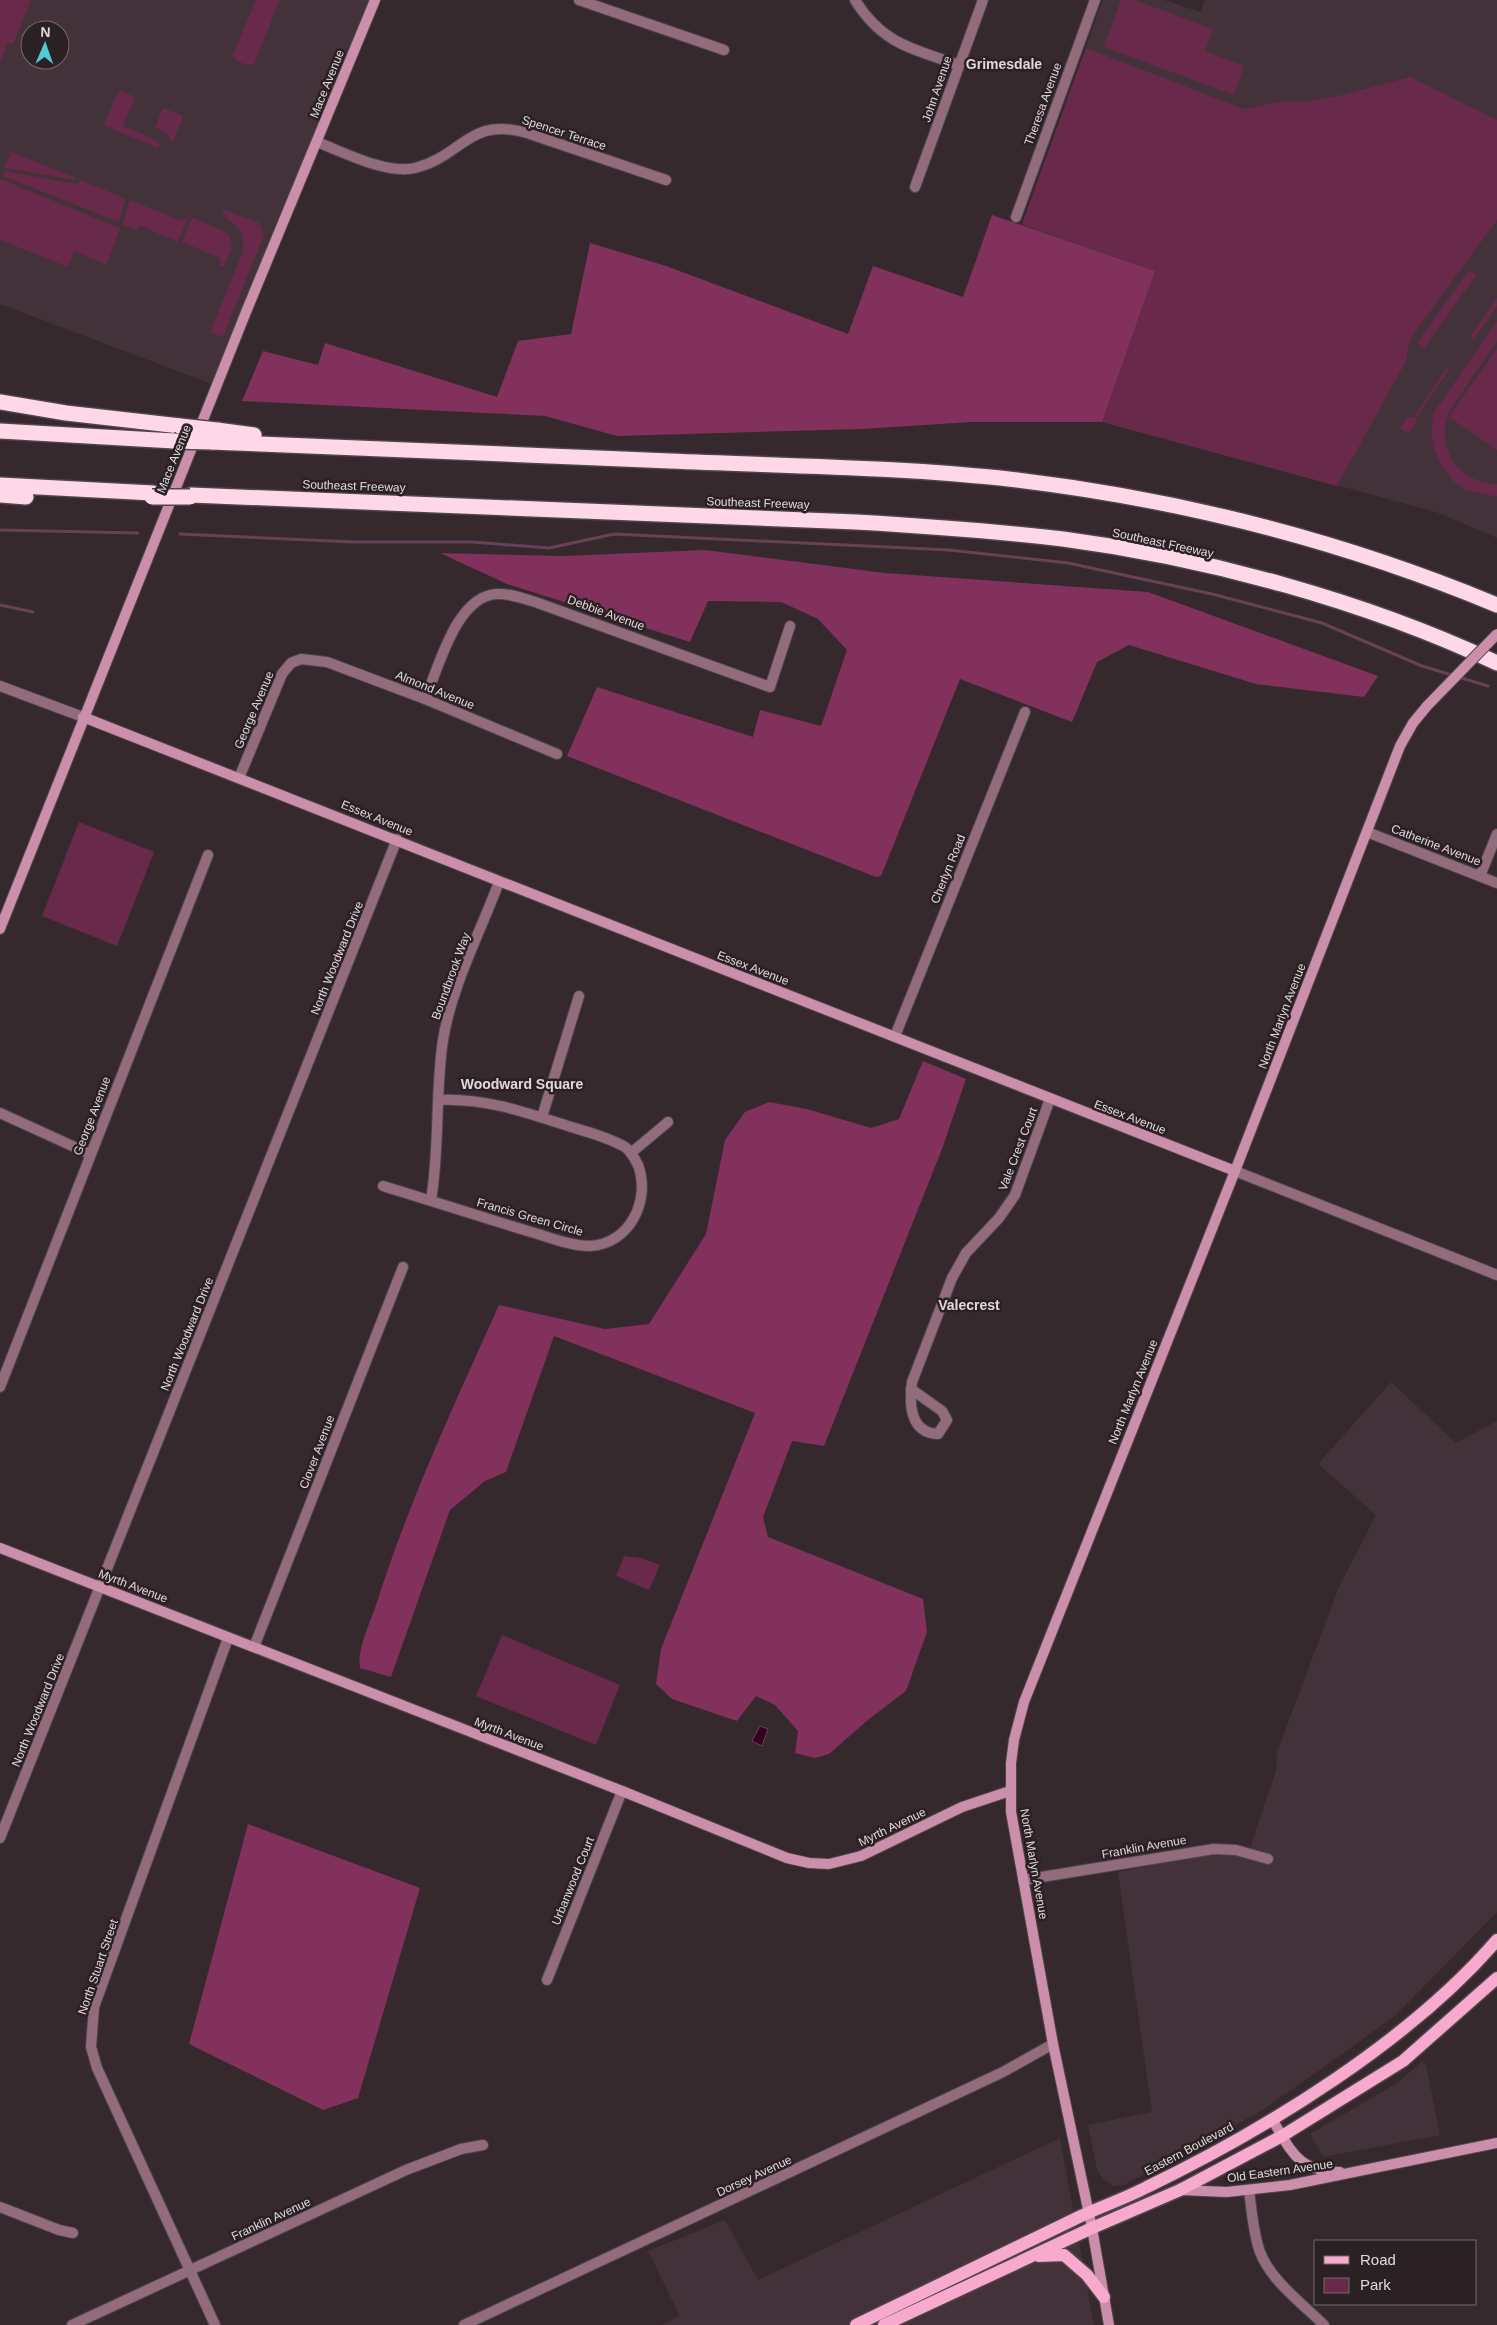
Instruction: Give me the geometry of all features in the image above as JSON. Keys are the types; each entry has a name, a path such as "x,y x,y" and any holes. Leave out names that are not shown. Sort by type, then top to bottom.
{"highway":[{"path":"0,402 66,413 180,426 215,436 357,448 942,473 1074,488 1191,508 1316,540 1428,577 1497,605"},
{"path":"0,431 174,441 215,436"},
{"name":"Southeast Freeway","path":"0,485 152,495 218,496 856,522 956,528 1065,540 1181,561 1302,591 1404,625 1494,661"},
{"path":"0,495 69,499 152,495"}],"main road":[{"name":"Eastern Boulevard","path":"856,2325 1088,2213 1146,2188 1215,2152 1272,2119 1343,2072 1402,2029 1476,1964 1497,1940"},
{"path":"884,2325 1092,2228 1180,2190 1282,2136 1403,2061 1497,1978"},
{"path":"1030,2257 1052,2254 1064,2256 1087,2275 1104,2298"}],"street":[{"name":"Mace Avenue","path":"0,929 84,716 374,0"},
{"path":"579,0 724,50"},
{"path":"855,0 871,23 887,36 958,65"},
{"name":"John Avenue","path":"915,187 983,0"},
{"name":"Theresa Avenue","path":"1016,217 1095,0"},
{"name":"Spencer Terrace","path":"316,142 388,168 405,169 424,164 479,132 506,128 527,133 666,180"},
{"name":"Debbie Avenue","path":"425,699 460,618 473,602 492,594 510,595 538,603 725,669 770,688 790,626"},
{"name":"North Marlyn Avenue","path":"1109,2325 1092,2228 1053,2044 1011,1812 1010,1791 1014,1740 1024,1702 1235,1171 1400,746 1413,723 1427,706 1497,634"},
{"name":"Almond Avenue","path":"301,659 327,662 425,699 557,754"},
{"name":"George Avenue","path":"239,778 282,674 291,664 301,659"},
{"name":"Essex Avenue","path":"0,686 84,716 1497,1275"},
{"name":"Cherlyn Road","path":"896,1036 1025,712"},
{"name":"Catherine Avenue","path":"1367,832 1497,883"},
{"path":"1480,876 1497,834"},
{"name":"North Woodward Drive","path":"0,1838 397,840"},
{"name":"George Avenue","path":"0,1387 208,855"},
{"name":"Boundbrook Way","path":"431,1200 438,1157 441,1059 450,1012 500,882"},
{"path":"542,1117 579,996"},
{"name":"Vale Crest Court","path":"911,1389 942,1411 947,1420 938,1434 928,1433 919,1427 911,1410 911,1389 952,1278 966,1253 999,1218 1015,1195 1050,1099"},
{"path":"439,1100 489,1103 542,1117 613,1142 631,1153 668,1122"},
{"path":"0,1113 90,1154"},
{"name":"Francis Green Circle","path":"383,1186 564,1242 588,1246 608,1242 633,1220 640,1209 643,1192 642,1177 631,1153"},
{"name":"Clover Avenue","path":"254,1647 403,1267"},
{"name":"Myrth Avenue","path":"0,1548 622,1791 787,1858 809,1863 829,1864 861,1856 962,1807 1010,1791"},
{"name":"North Stuart Street","path":"215,2325 96,2068 91,2046 91,2034 94,2007 228,1638"},
{"name":"Urbanwood Court","path":"547,1980 622,1791"},
{"name":"Franklin Avenue","path":"1023,1880 1214,1849 1236,1850 1268,1859"},
{"name":"Dorsey Avenue","path":"464,2325 1003,2072 1053,2044"},
{"name":"Old Eastern Avenue","path":"1272,2119 1294,2156 1310,2168 1354,2172"},
{"name":"Old Eastern Avenue","path":"1180,2190 1249,2191 1307,2182 1497,2143"},
{"name":"Franklin Avenue","path":"72,2325 406,2170 461,2149 483,2145"},
{"path":"1249,2191 1258,2244 1265,2261 1278,2279 1324,2325"},
{"path":"0,2207 58,2230 73,2233"}],"shaded area":[{"path":"0,0 374,0 217,386 0,304"},
{"path":"1103,0 1164,0 1200,12 1205,0 1497,0 1497,538 1436,512 1102,422 1043,404 948,404 1022,224"},
{"path":"992,215 1155,271 1102,422 971,422 862,429 617,436 545,416 242,401 263,351 318,365 325,343 497,397 518,341 571,334 590,243 666,266 848,334 873,266 963,297"},
{"path":"705,550 885,573 1148,592 1378,676 1364,697 1256,684 1129,645 1097,662 1072,722 960,679 881,876 876,877 567,756 597,687 753,737 760,710 821,726 847,650 818,619 781,602 708,601 690,642 507,584 440,553 562,556"},
{"path":"923,1061 966,1079 942,1149 824,1446 792,1441 763,1517 768,1537 923,1599 927,1632 906,1691 869,1719 829,1754 815,1758 795,1753 798,1731 775,1705 756,1696 737,1721 672,1699 656,1684 661,1649 755,1413 554,1336 506,1472 485,1481 450,1510 391,1677 360,1668 360,1653 365,1636 403,1528 465,1379 499,1305 605,1329 649,1324 706,1234 725,1140 745,1112 769,1102 807,1109 871,1128 899,1119"},
{"path":"1391,1382 1456,1443 1497,1421 1497,1912 1396,2015 1335,2059 1261,2111 1124,2185 1113,2186 1103,2179 1097,2170 1088,2125 1152,2112 1118,1872 1194,1857 1229,1855 1247,1857 1276,1771 1277,1752 1339,1587 1376,1515 1318,1464"},
{"path":"760,1726 768,1729 762,1746 752,1741"},
{"path":"248,1824 420,1888 358,2098 323,2110 189,2044"},
{"path":"1422,2061 1426,2065 1440,2135 1323,2157 1310,2134 1399,2082"},
{"path":"1060,2138 1094,2325 661,2325 680,2316 648,2251 725,2220 758,2280"}],"green space":[{"path":"0,0 31,0 23,20 20,20 20,27 13,44 8,42 0,63"},
{"path":"256,0 280,0 254,64 246,65 236,60 233,55"},
{"path":"1121,0 1135,0 1213,29 1205,51 1244,66 1234,95 1104,47"},
{"path":"1086,48 1244,109 1285,101 1307,101 1338,96 1410,77 1497,120 1497,220 1410,339 1406,361 1337,486 1102,422 1155,271 1022,224"},
{"path":"121,91 135,97 123,126 150,137 161,145 157,148 104,125 116,96"},
{"path":"163,108 183,116 173,142 167,134 155,127"},
{"path":"11,152 76,178 76,180 4,168"},
{"path":"4,171 77,184 83,181 126,199 119,222 3,176"},
{"path":"0,179 120,228 106,265 74,251 68,267 0,240"},
{"path":"130,200 182,221 189,215 178,242 139,225 137,230 122,225"},
{"path":"222,209 259,223 264,235 223,337 210,332 243,252 243,242 239,230 228,219"},
{"path":"192,217 229,234 232,247 224,266 220,267 220,258 182,242"},
{"path":"1469,270 1476,275 1424,348 1417,343"},
{"path":"1497,298 1497,306 1474,339 1470,337"},
{"path":"1497,321 1497,341 1451,408 1446,422 1445,435 1447,448 1452,459 1460,469 1470,477 1483,482 1497,484 1497,496 1494,496 1466,490 1454,482 1439,462 1432,434 1433,414"},
{"path":"1497,348 1497,450 1449,417"},
{"path":"1448,366 1450,368 1416,418 1416,423 1409,434 1400,428 1408,417 1414,417"},
{"path":"79,822 154,852 117,946 42,916"},
{"path":"624,1556 641,1558 660,1565 649,1590 616,1576"},
{"path":"502,1635 620,1685 596,1745 476,1696"}],"waterway":[{"path":"0,530 138,533"},
{"path":"180,534 354,542 472,542 549,548 614,534 949,550 1068,563 1212,594 1322,623 1422,666 1488,686"},
{"path":"0,605 33,612"}],"district":[{"name":"Grimesdale","path":"1004,64"},
{"name":"Woodward Square","path":"522,1084"},
{"name":"Valecrest","path":"969,1305"}]}
